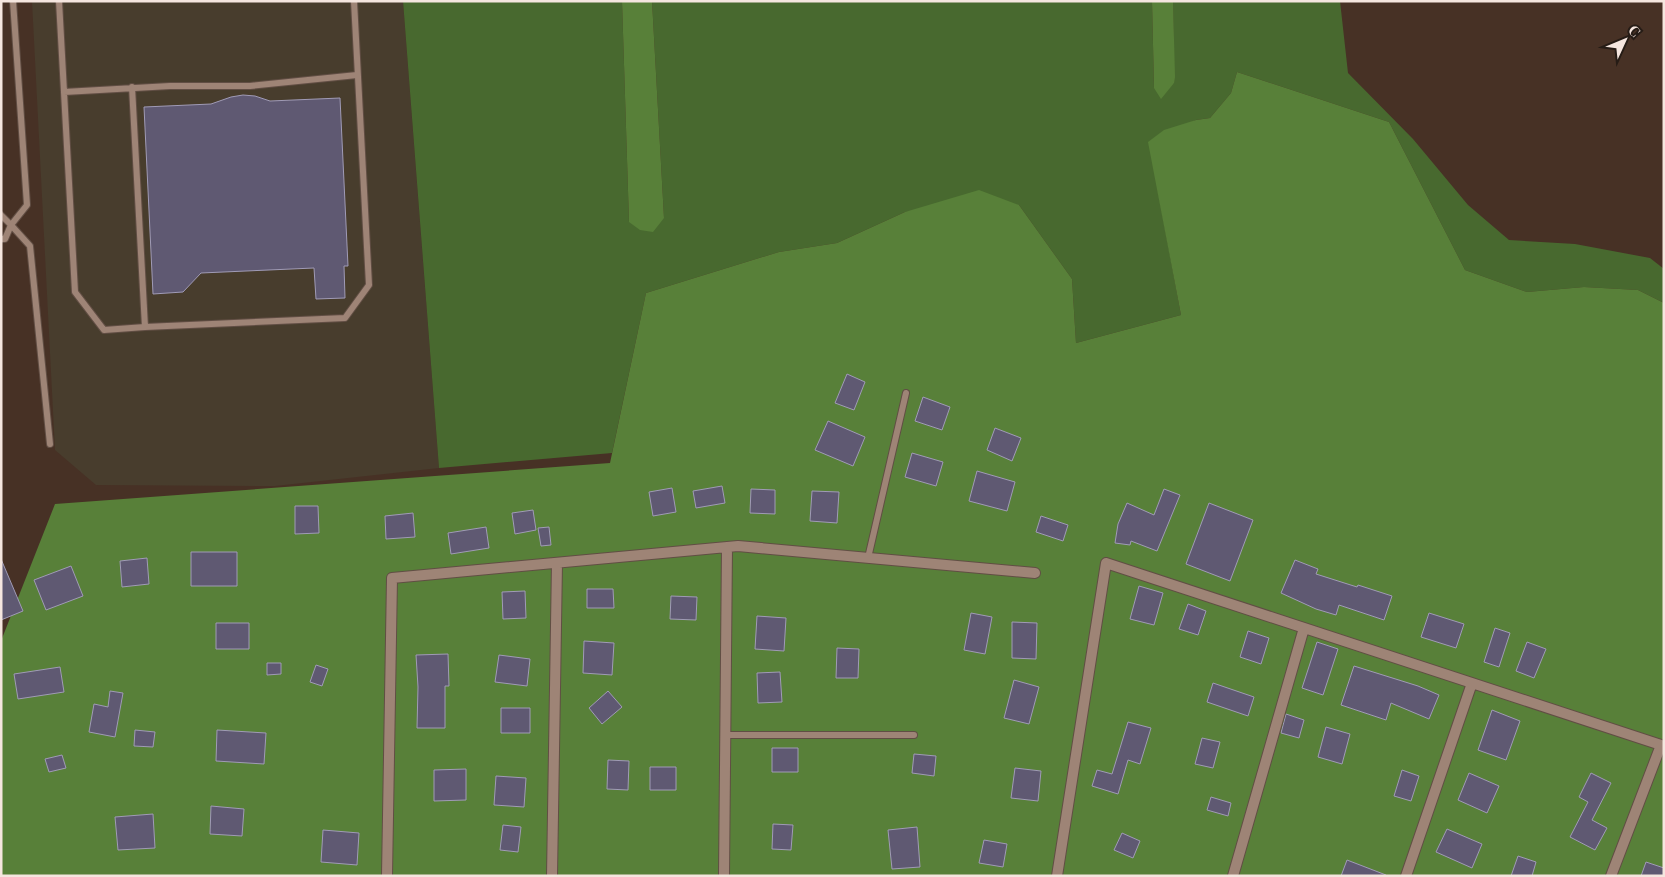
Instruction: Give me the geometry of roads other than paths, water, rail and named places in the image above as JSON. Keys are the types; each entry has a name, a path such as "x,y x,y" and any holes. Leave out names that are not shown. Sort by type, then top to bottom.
{"street":[{"path":"387,876 392,578 738,546 1035,573"},
{"path":"724,876 727,547"},
{"path":"1057,876 1106,562 1661,745 1611,876"},
{"path":"552,876 557,563"},
{"path":"1233,876 1304,628"},
{"path":"1406,876 1472,683"}],"lane":[{"path":"1,239 5,239 11,225 26,205 13,1"},
{"path":"59,1 75,292 104,330 345,318 370,285 354,1"},
{"path":"64,92 132,87 250,86 357,75"},
{"path":"132,87 145,327"},
{"path":"1,215 30,246 50,444"},
{"path":"868,558 906,393"},
{"path":"725,735 914,735"}]}
